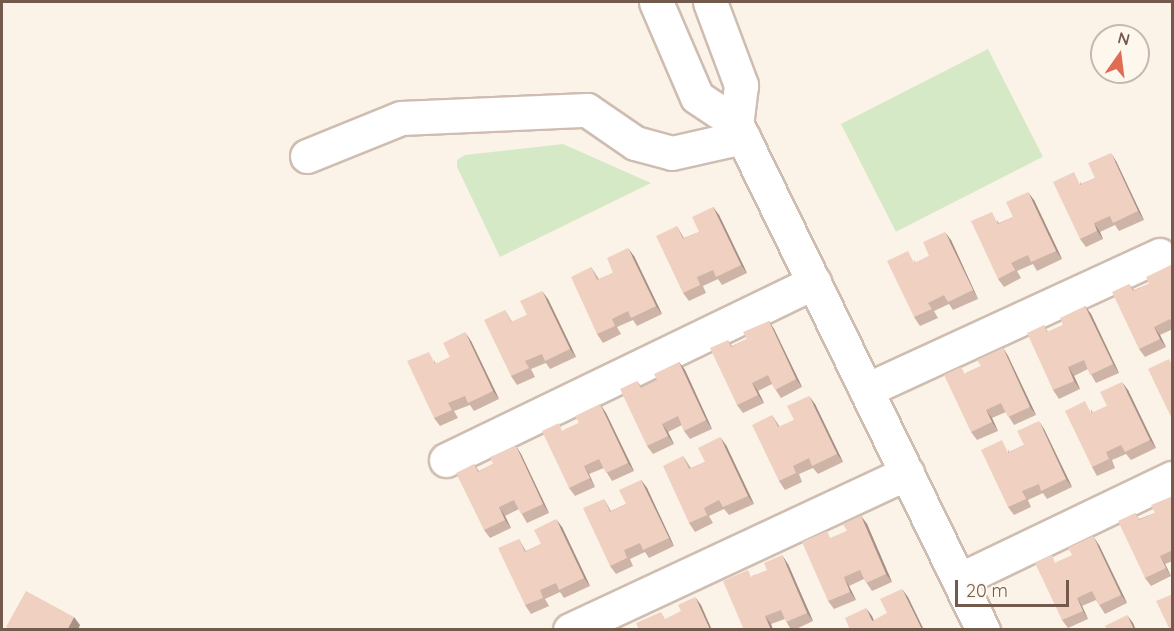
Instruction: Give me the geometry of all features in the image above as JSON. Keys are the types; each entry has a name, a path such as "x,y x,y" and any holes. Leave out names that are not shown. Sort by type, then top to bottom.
{"street":[{"path":"657,2 697,97 740,130 983,630"},
{"path":"710,2 741,84 740,130"},
{"path":"307,156 402,118 587,110 635,143 672,153 740,130"},
{"path":"866,390 1159,255"},
{"path":"446,460 814,282"},
{"path":"570,630 907,473"},
{"path":"959,580 1173,478"}],"green space":[{"path":"988,49 1043,157 896,232 841,124"},
{"path":"563,144 651,183 500,257 457,167 457,160 465,155"}],"building":[{"path":"1111,153 1138,211 1113,223 1110,216 1094,223 1097,231 1080,239 1053,182 1074,172 1080,185 1095,178 1088,163"},
{"path":"1028,192 1056,251 1031,262 1028,255 1011,263 1015,270 998,279 971,221 992,212 998,224 1013,217 1006,202"},
{"path":"713,207 741,265 716,277 713,270 697,277 700,285 683,293 656,236 677,226 683,239 699,232 692,217"},
{"path":"945,232 973,290 948,302 944,295 928,303 932,309 914,317 887,261 908,251 914,263 929,256 923,242"},
{"path":"628,248 656,306 631,318 628,311 612,319 615,326 597,334 571,277 591,267 597,280 613,273 607,258"},
{"path":"1171,265 1173,269 1173,325 1170,319 1154,327 1160,339 1139,349 1112,292 1129,284 1133,291 1149,284 1146,277"},
{"path":"542,291 570,349 545,361 542,354 525,361 529,368 511,376 484,320 505,310 511,322 527,315 520,301"},
{"path":"1085,306 1113,364 1090,375 1084,360 1068,367 1074,381 1053,390 1027,333 1044,325 1047,332 1063,325 1060,318"},
{"path":"769,321 796,379 775,390 768,375 752,383 758,395 737,405 710,348 728,340 731,347 747,339 743,332"},
{"path":"465,332 493,391 468,403 465,396 448,403 452,410 434,418 407,361 429,352 435,364 450,357 443,343"},
{"path":"1003,348 1030,407 1008,417 1001,403 986,410 992,422 971,432 944,375 961,367 965,374 981,366 977,360"},
{"path":"1169,359 1173,367 1173,421 1148,369"},
{"path":"679,362 706,420 684,431 678,416 662,424 668,436 647,446 620,389 637,381 641,388 657,380 654,374"},
{"path":"1122,382 1150,440 1125,452 1121,445 1106,452 1109,459 1092,467 1065,411 1085,401 1091,413 1107,406 1100,392"},
{"path":"809,396 837,454 812,466 809,458 793,466 796,473 779,481 752,425 772,415 778,427 794,420 787,406"},
{"path":"600,404 628,463 606,473 599,459 584,466 590,478 569,488 542,431 559,423 562,431 579,423 575,416"},
{"path":"1039,421 1066,479 1041,491 1039,484 1022,491 1026,499 1008,507 981,450 1002,440 1008,453 1024,445 1017,431"},
{"path":"720,437 748,496 723,507 719,500 704,508 707,515 689,523 663,466 683,456 689,469 705,462 698,448"},
{"path":"516,446 543,504 521,514 514,500 499,507 505,520 484,530 456,473 474,464 478,472 493,464 490,457"},
{"path":"641,480 669,538 643,550 640,543 624,550 627,558 610,566 583,508 604,499 610,512 626,504 619,490"},
{"path":"1173,496 1173,550 1160,556 1166,568 1145,578 1118,521 1135,513 1139,520 1155,513 1151,505"},
{"path":"861,516 886,574 866,583 860,570 844,577 850,592 828,601 802,542 827,531 830,538 847,531 843,524"},
{"path":"556,519 584,578 559,590 556,583 540,590 543,598 525,605 498,548 519,539 525,552 541,544 534,530"},
{"path":"1093,536 1121,595 1099,605 1092,591 1077,598 1083,611 1062,620 1035,563 1052,555 1055,563 1072,555 1068,548"},
{"path":"782,555 807,613 786,622 781,610 765,616 771,630 744,630 723,581 748,570 751,577 767,570 764,563"},
{"path":"902,589 922,630 850,630 845,618 866,608 872,621 887,613 880,599"},
{"path":"26,591 74,617 67,630 11,630 6,627"},
{"path":"1173,594 1173,630 1170,630 1156,601"},
{"path":"695,597 710,630 639,630 636,623 661,612 665,619 681,611 678,605"},
{"path":"1127,615 1134,630 1107,630 1105,626"}]}
